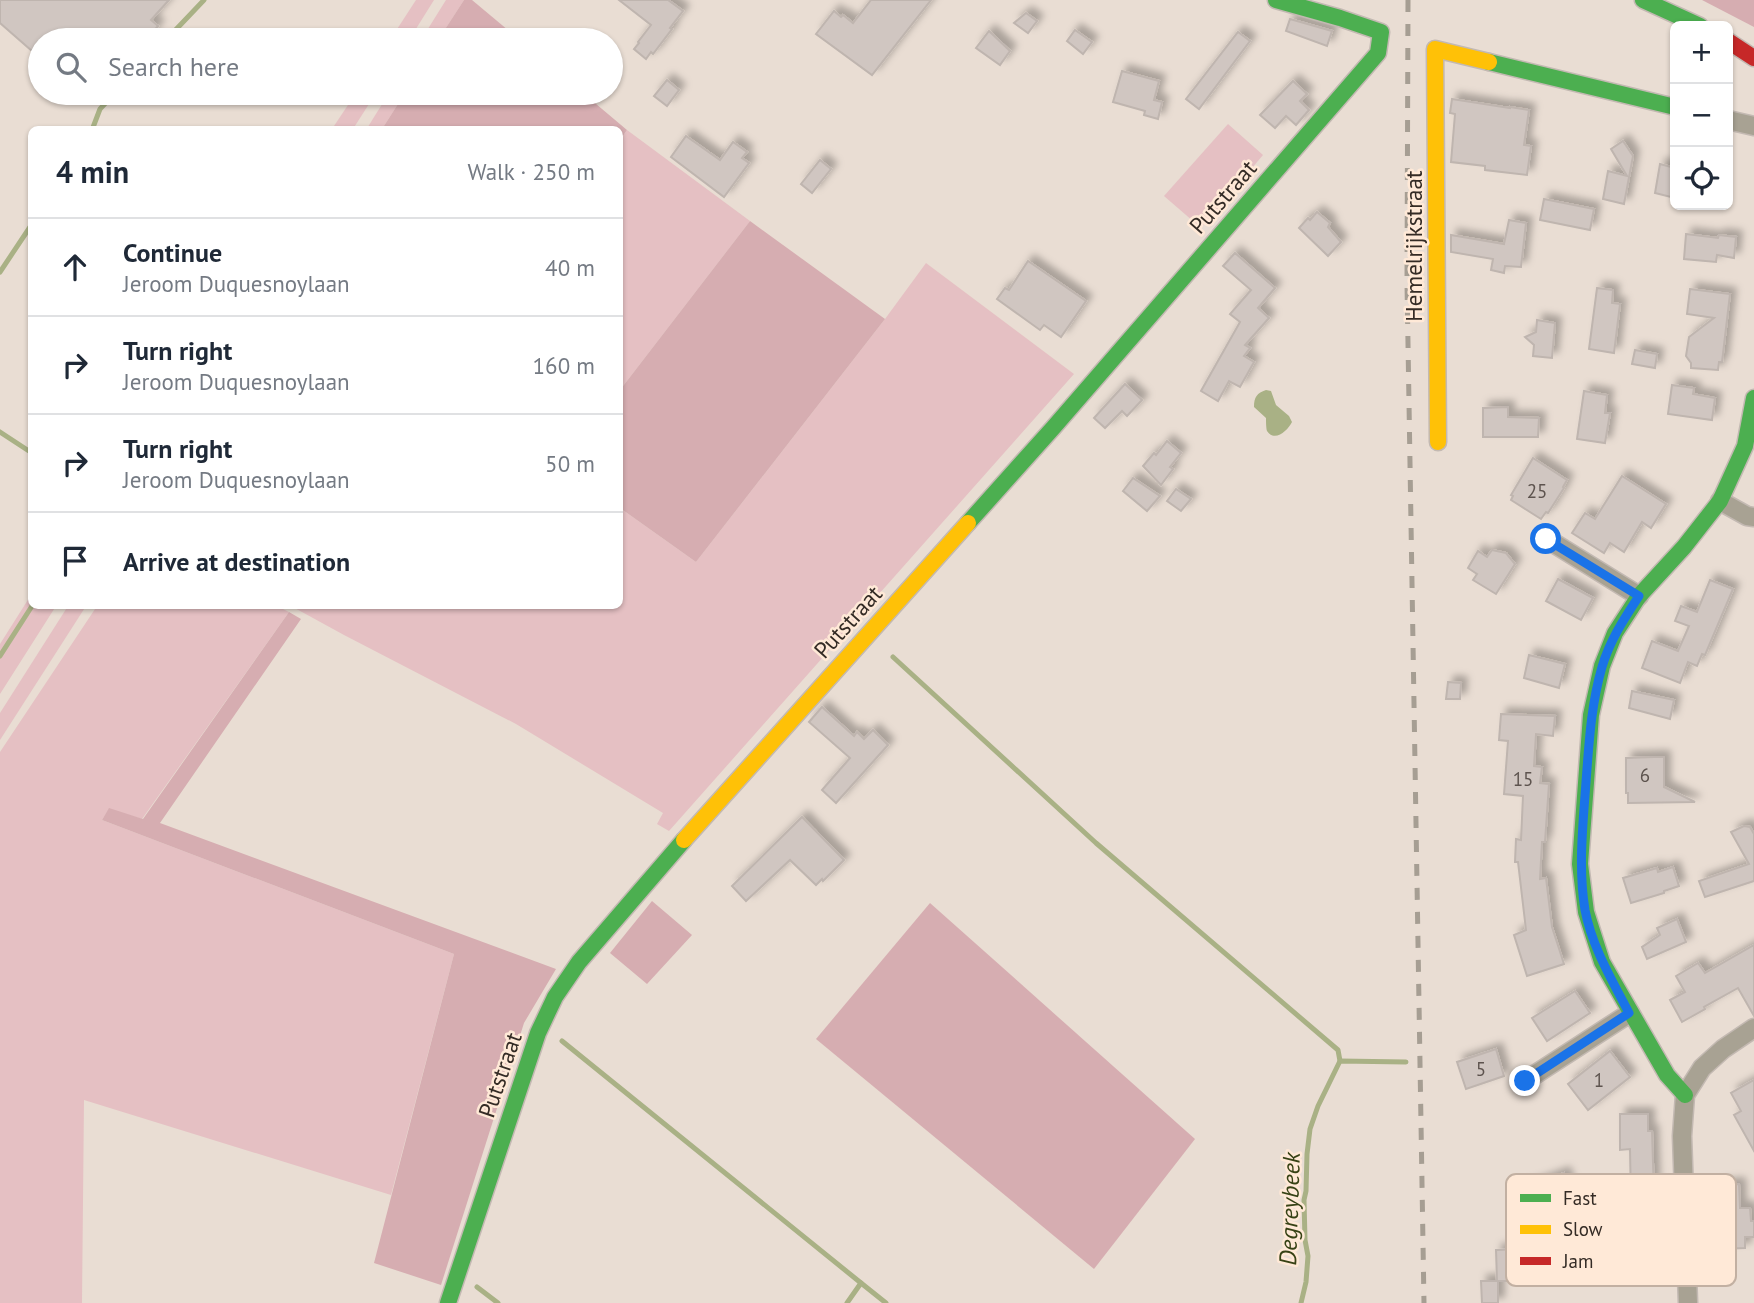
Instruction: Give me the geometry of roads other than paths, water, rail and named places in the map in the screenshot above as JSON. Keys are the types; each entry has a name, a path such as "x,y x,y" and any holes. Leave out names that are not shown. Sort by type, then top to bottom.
{"street":[{"name":"Putstraat","path":"449,1303 538,1033 555,997 579,962 708,812 1053,428 1378,53 1381,32 1276,0"},
{"path":"1643,0 1689,21"},
{"path":"1733,44 1754,58"},
{"name":"Hemelrijkstraat","path":"1438,442 1435,49 1670,106"},
{"path":"1733,121 1754,126"},
{"path":"1685,1095 1667,1075 1629,1013 1602,962 1586,912 1580,864 1591,715 1602,666 1615,633 1639,596 1684,547 1720,501 1745,446 1754,398"},
{"path":"1720,501 1754,517"},
{"path":"1546,539 1639,596"},
{"path":"1525,1081 1629,1013"},
{"path":"1683,1174 1682,1136 1685,1095 1705,1065 1754,1028"}],"waterway":[{"path":"177,28 204,0"},
{"path":"94,126 104,105"},
{"path":"0,272 28,230"},
{"path":"0,432 28,450"},
{"path":"0,656 30,609"},
{"path":"893,657 1096,843 1338,1050 1340,1061"},
{"path":"562,1041 861,1283"},
{"name":"Degreybeek","path":"1301,1303 1308,1256 1304,1200 1307,1154 1310,1129 1318,1106 1340,1061 1406,1062"},
{"path":"847,1303 861,1283 886,1303"},
{"path":"477,1287 498,1303"}],"railway":[{"path":"1408,0 1407,283 1424,1303"}]}
